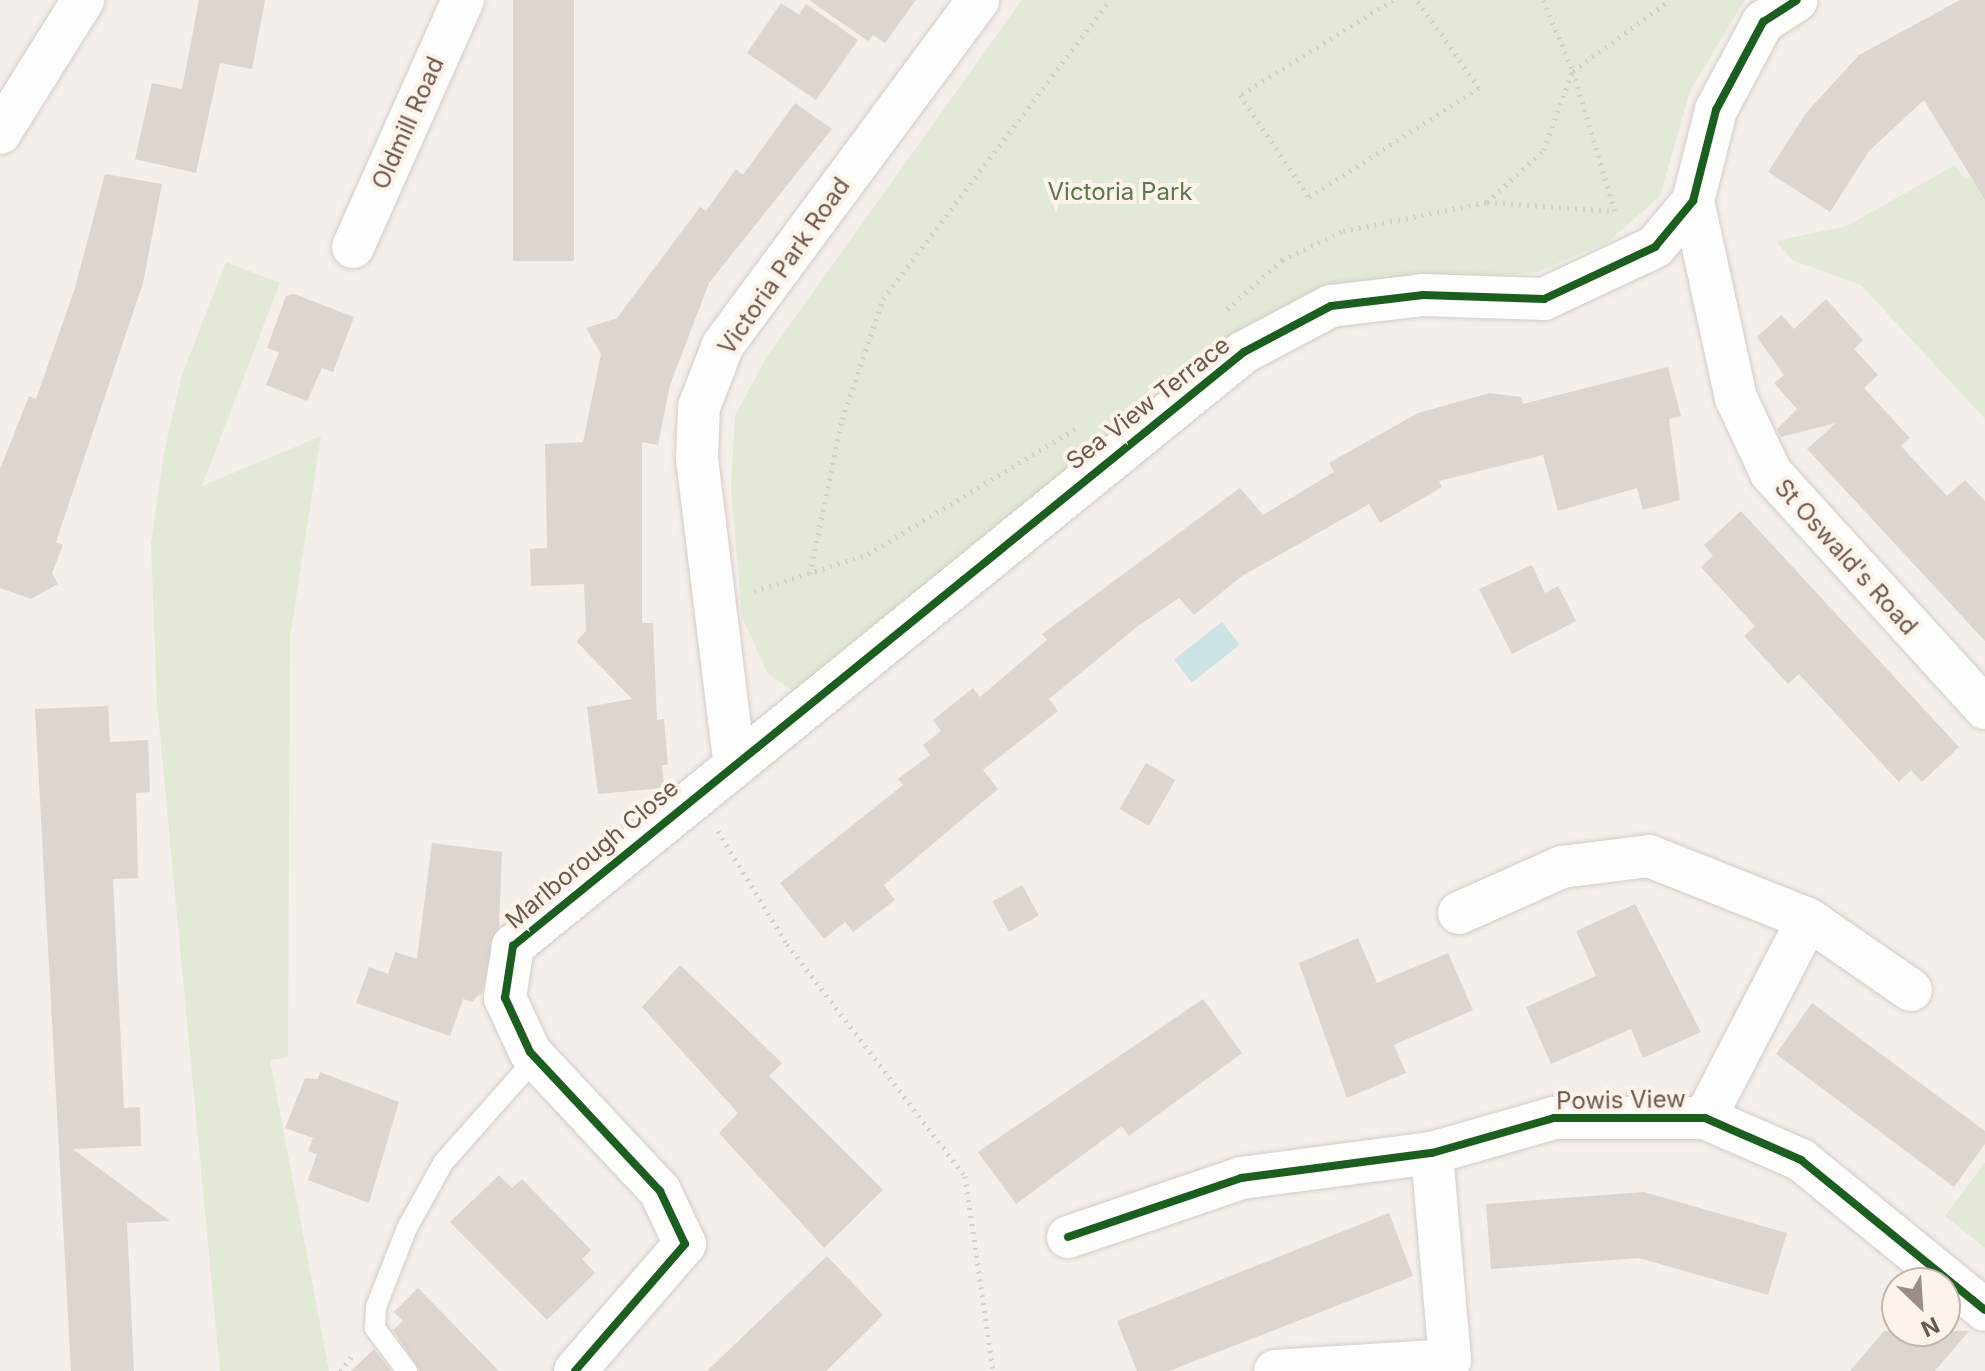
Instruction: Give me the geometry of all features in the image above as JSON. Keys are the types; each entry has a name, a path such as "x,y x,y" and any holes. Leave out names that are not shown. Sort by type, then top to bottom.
{"street":[{"path":"0,133 83,0"},
{"name":"Oldmill Road","path":"353,247 463,0"},
{"name":"Victoria Park Road","path":"734,760 697,458 699,407 723,345 978,0"},
{"name":"Sea View Terrace","path":"734,760 1244,352 1331,306 1423,295 1544,299 1655,247 1693,201 1716,110 1763,22 1797,0"},
{"name":"St Oswald's Road","path":"1693,201 1736,398 1771,473 1985,708"},
{"name":"Marlborough Close","path":"575,1371 685,1244 660,1191 536,1058 505,998 513,946 734,760"},
{"path":"1459,913 1562,867 1649,856 1808,919 1911,990"},
{"path":"1705,1118 1808,919"},
{"name":"Powis View","path":"1068,1237 1241,1178 1432,1153 1554,1118 1705,1118 1801,1160 1985,1310"},
{"path":"1275,1371 1450,1360 1432,1153"}],"lane":[{"path":"407,1371 375,1328 376,1307 407,1228 443,1163 536,1058"}],"path":[{"path":"743,595 810,574 842,419 883,299 1110,0"},
{"path":"1393,0 1240,95 1309,197 1479,88 1417,0"},
{"path":"1543,0 1573,71 1614,211 1655,247"},
{"path":"1487,202 1544,150 1573,71 1670,0"},
{"path":"695,793 787,944 965,1176 993,1371"}],"green space":[{"name":"Victoria Park","path":"1022,0 1745,0 1690,91 1660,196 1608,242 1537,272 1333,290 796,692 768,674 742,617 731,488 735,416 766,358"},
{"path":"1955,165 1965,179 1985,170 1985,419 1861,285 1792,260 1776,241 1847,226"},
{"path":"226,262 280,283 202,486 321,436 290,637 288,1057 270,1060 329,1371 220,1371 157,703 151,544 164,453 182,375"},
{"path":"1985,1162 1985,1248 1945,1216"}],"shaded area":[{"path":"1222,622 1240,645 1192,682 1174,660"}],"building":[{"path":"199,0 265,0 252,69 220,63 196,173 135,159 152,83 182,89"},
{"path":"513,0 574,0 574,261 513,261"},
{"path":"809,0 916,0 885,43 873,35 868,41"},
{"path":"1960,0 1985,0 1985,200 1924,100 1869,151 1830,212 1768,172 1806,113 1859,55"},
{"path":"781,3 799,15 806,4 858,40 816,100 747,53"},
{"path":"795,103 832,129 709,283 670,385 658,445 642,442 642,623 653,623 657,720 664,719 668,765 662,765 664,788 598,794 587,707 632,699 576,641 586,631 584,584 531,586 530,549 547,548 545,444 583,442 601,354 586,328 617,318 700,207 706,211 736,169 743,175"},
{"path":"105,174 162,184 143,283 56,542 63,545 52,573 58,584 31,599 0,588 0,469 29,396 36,399 75,288"},
{"path":"294,294 354,317 333,372 322,368 307,401 266,385 279,352 267,348 286,296"},
{"path":"1826,299 1863,340 1854,349 1878,375 1864,388 1910,438 1901,446 1947,496 1965,480 1985,501 1985,641 1807,449 1836,423 1781,437 1777,429 1797,409 1774,383 1784,375 1757,337 1781,315 1794,329"},
{"path":"1668,367 1681,416 1669,419 1680,500 1643,510 1637,488 1558,511 1543,455 1439,481 1442,487 1380,523 1369,504 1242,576 1194,615 1179,598 1138,626 1049,699 1058,711 983,770 998,789 884,885 895,900 853,932 845,922 824,939 780,883 903,785 898,779 930,755 923,745 941,731 933,720 973,688 980,697 1047,640 1042,634 1240,488 1263,515 1334,472 1329,463 1418,413 1490,393 1521,397 1523,404"},
{"path":"1741,511 1959,747 1922,782 1911,770 1899,782 1799,674 1788,684 1744,636 1755,626 1701,567 1713,556 1704,545"},
{"path":"1532,565 1545,593 1558,586 1576,621 1512,654 1479,589"},
{"path":"108,706 110,742 148,740 150,792 136,793 138,878 113,879 124,1108 140,1107 141,1146 73,1149 170,1221 127,1223 134,1371 71,1371 35,709"},
{"path":"1146,763 1175,780 1149,826 1120,809"},
{"path":"432,843 502,852 499,926 482,992 472,1002 463,999 450,1036 356,1003 369,967 388,974 395,952 417,959"},
{"path":"1022,885 1039,916 1009,932 992,901"},
{"path":"1635,904 1701,1032 1643,1058 1631,1029 1551,1064 1526,1007 1596,976 1576,931"},
{"path":"1358,938 1377,983 1448,953 1473,1010 1394,1045 1406,1073 1347,1098 1299,963"},
{"path":"680,965 782,1063 769,1076 883,1190 824,1248 719,1133 738,1113 642,1007"},
{"path":"1203,999 1242,1053 1129,1136 1122,1126 1016,1204 978,1152"},
{"path":"1812,1003 1985,1131 1985,1144 1954,1187 1776,1054"},
{"path":"320,1072 399,1102 369,1203 308,1180 317,1154 308,1151 313,1138 285,1128 305,1078 318,1079"},
{"path":"499,1175 512,1188 522,1179 591,1250 582,1259 595,1273 547,1320 450,1222"},
{"path":"1644,1192 1787,1233 1768,1295 1639,1258 1491,1269 1486,1204"},
{"path":"1389,1213 1413,1276 1169,1371 1137,1371 1117,1321"},
{"path":"827,1256 883,1315 826,1371 707,1371"},
{"path":"418,1288 499,1371 420,1371 393,1330 403,1321 394,1312"},
{"path":"1881,1335 1881,1347 1955,1347 1935,1371 1850,1371"},
{"path":"374,1349 391,1371 351,1371"}],"cycle path":[{"path":"575,1371 685,1244 660,1191 530,1052 505,998 513,946 1244,352 1331,306 1423,295 1544,299 1655,247 1693,201 1716,110 1763,22 1797,0"},
{"path":"1068,1237 1241,1178 1432,1153 1554,1118 1705,1118 1801,1160 1985,1310"}]}
